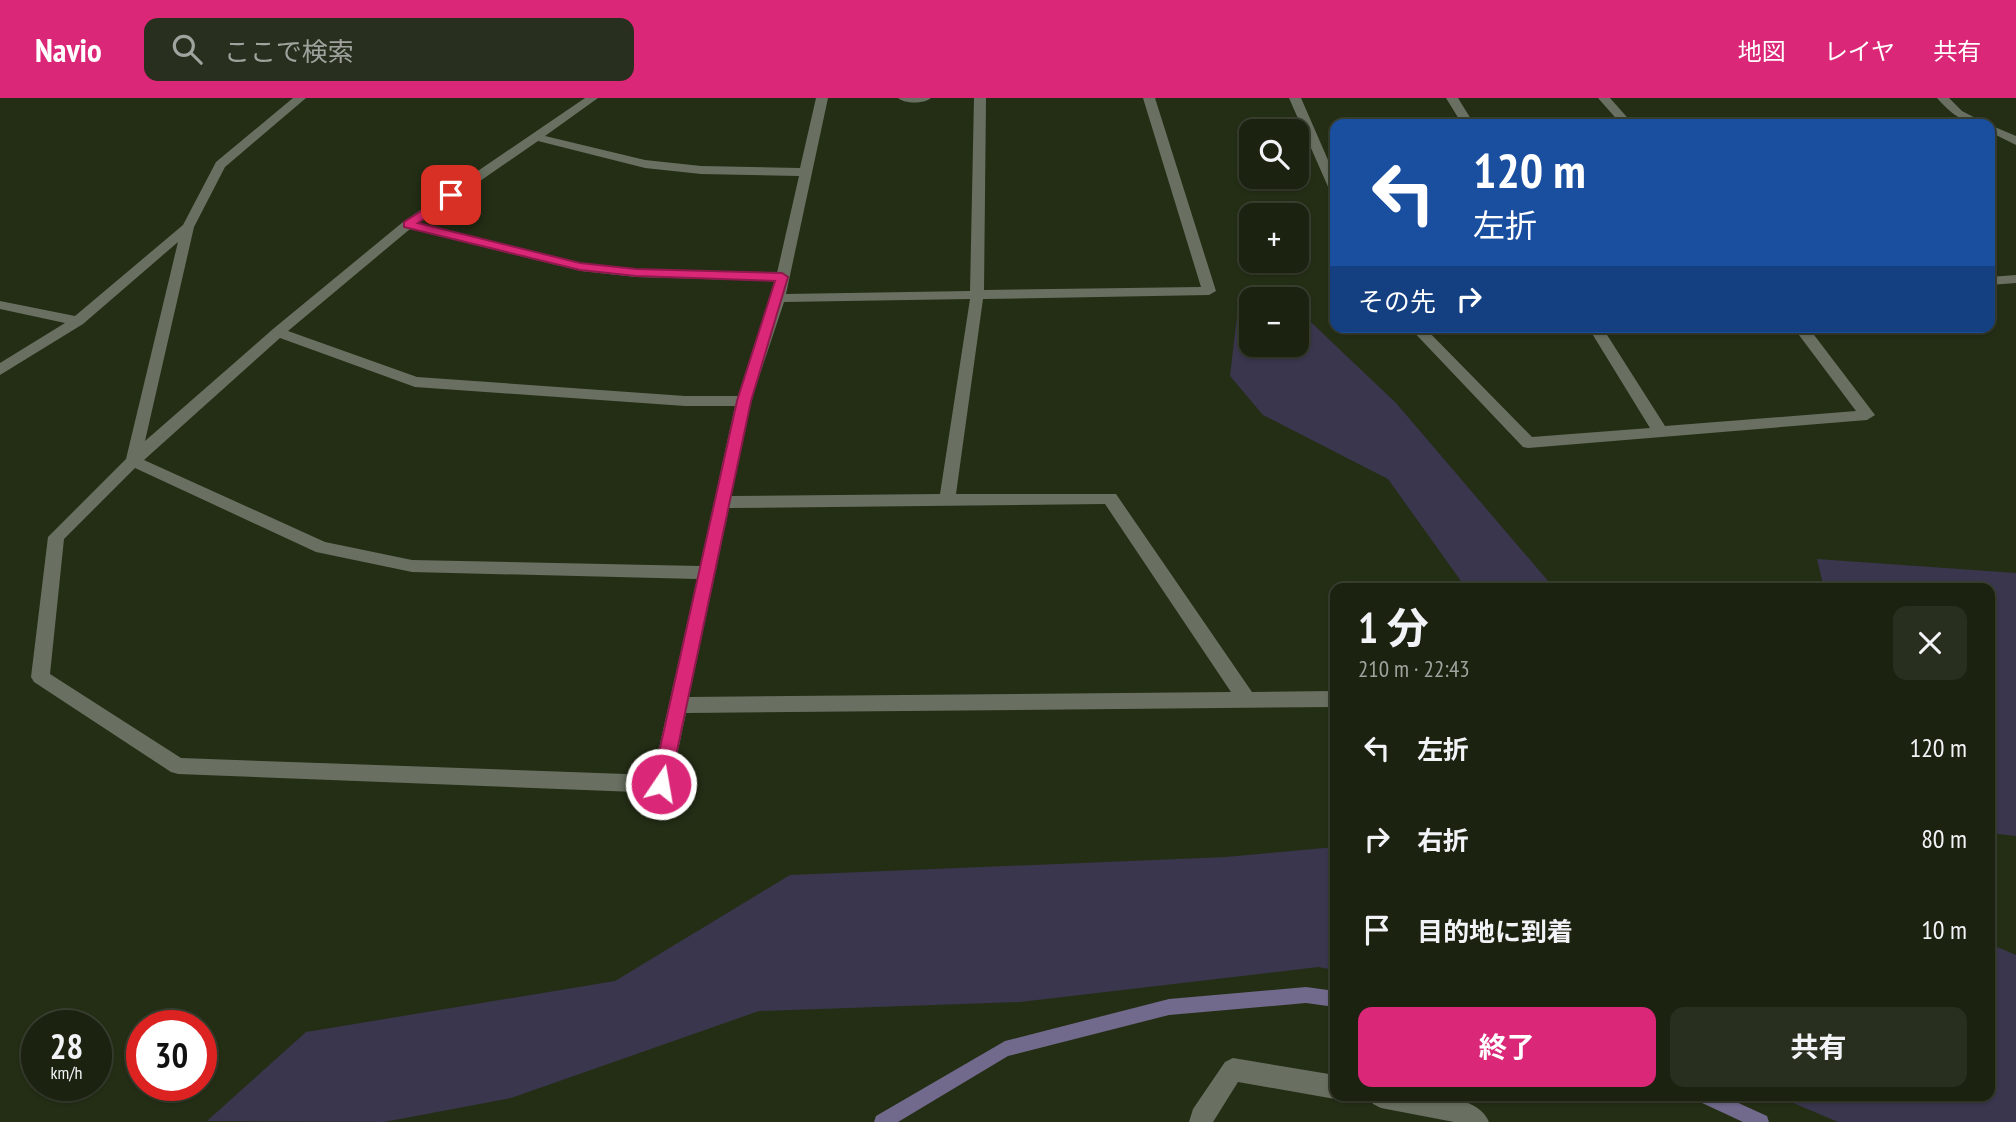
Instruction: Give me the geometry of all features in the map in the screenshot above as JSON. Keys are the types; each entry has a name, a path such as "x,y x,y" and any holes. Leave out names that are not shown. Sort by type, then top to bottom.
{"street":[{"path":"133,461 188,227 220,165 300,98"},
{"path":"592,98 408,225 278,332 133,461 56,537 40,677 178,766 661,784 744,401 778,298 822,98"},
{"path":"904,98 925,98"},
{"path":"947,499 977,295 980,98"},
{"path":"778,298 1209,291 1149,98"},
{"path":"1295,98 1330,178"},
{"path":"1452,98 1465,119"},
{"path":"1604,98 1623,119"},
{"path":"1944,98 1958,113 1971,119"},
{"path":"1995,130 2016,141"},
{"path":"536,137 645,164 701,170 806,172"},
{"path":"408,225 580,267 636,273 782,277"},
{"path":"0,370 78,321 188,227"},
{"path":"1995,281 2016,279"},
{"path":"0,305 78,321"},
{"path":"278,332 415,382 685,401 744,401"},
{"path":"1422,333 1528,443 1867,415 1805,333"},
{"path":"1599,333 1660,431"},
{"path":"133,461 322,548 412,566 707,573"},
{"path":"722,502 1110,498 1247,700"},
{"path":"678,705 1330,699"},
{"path":"1201,1122 1201,1117 1233,1070 1330,1086"},
{"path":"1408,1101 1456,1110 1477,1122"}],"shaded area":[{"path":"1239,310 1239,357 1309,357 1309,320 1396,403 1550,583 1462,583 1388,479 1263,415 1230,376"},
{"path":"1817,559 2016,573 2016,836 1995,834 1995,583 1823,583"},
{"path":"1330,847 1330,969 1318,967 1020,1002 759,1011 511,1098 384,1122 207,1121 306,1032 615,981 790,875 1226,857"},
{"path":"1995,946 2016,955 2016,1122 1838,1122 1789,1101 1995,1101"}],"waterway":[{"path":"882,1122 1005,1049 1169,1007 1306,995 1330,998"},
{"path":"1717,1101 1761,1122"}],"route":[{"path":"451,195 408,225 580,267 636,273 782,277 778,298 744,401 661,784"}]}
